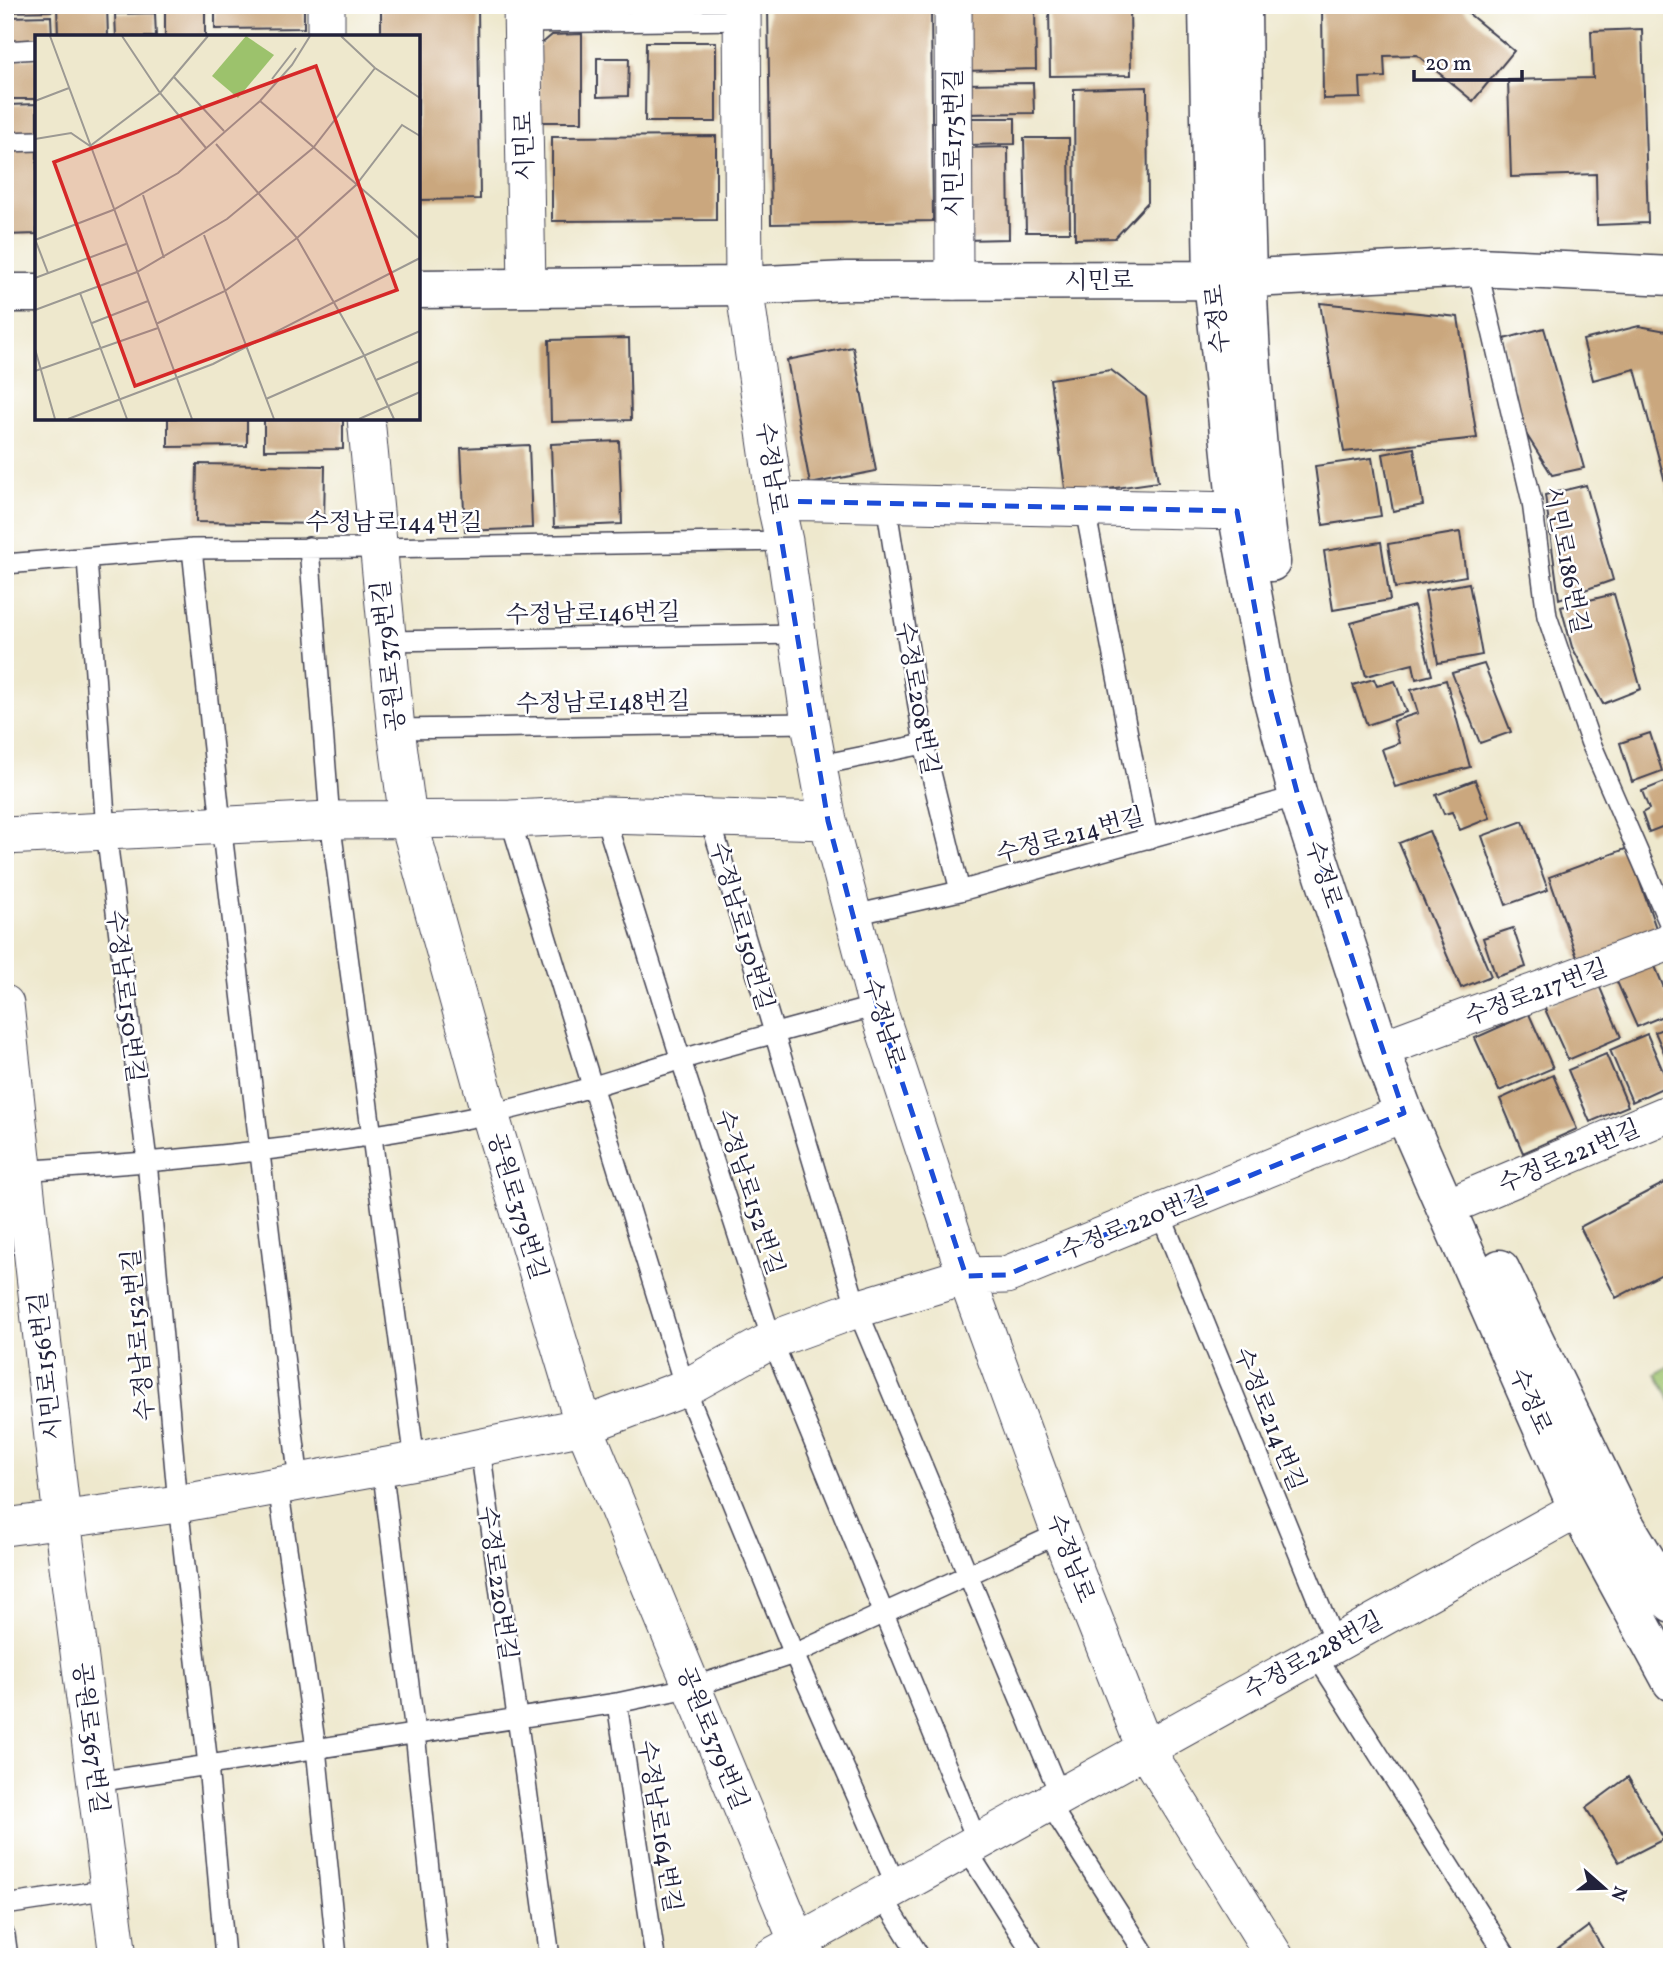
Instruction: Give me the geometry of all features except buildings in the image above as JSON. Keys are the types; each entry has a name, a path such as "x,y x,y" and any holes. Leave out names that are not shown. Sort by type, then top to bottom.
{"main road":[{"name":"수정로","path":"1208,5 1229,279 1237,511 1269,685 1298,796 1404,1114 1578,1508 1672,1682"},
{"name":"수정로","path":"1242,5 1229,279 1283,650 1326,813 1400,1042 1466,1199 1622,1520 1672,1603"},
{"name":"시민로","path":"420,289 744,286 847,281 1229,279 1477,267 1672,276"},
{"path":"5,293 35,293"}],"street":[{"path":"326,5 326,35"},
{"name":"시민로175번길","path":"953,5 954,281"},
{"name":"수정남로","path":"742,13 744,286 775,501 784,541 810,723 828,821 877,1006 966,1276 1060,1533 1145,1748 1275,1957"},
{"name":"시민로","path":"522,14 527,288"},
{"name":"공원로379번길","path":"366,420 377,548 408,819 490,1114 584,1426 692,1687 792,1951"},
{"path":"775,501 1237,511"},
{"name":"수정남로150번길","path":"5,836 330,820 510,819 604,815 828,821"},
{"name":"수정로217번길","path":"1400,1042 1672,941"},
{"name":"시민로156번길","path":"5,1004 14,1171 62,1520"},
{"name":"수정로221번길","path":"1466,1199 1672,1112"},
{"name":"수정로220번길","path":"5,1527 178,1504 398,1464 584,1426 685,1388 772,1340 857,1309 966,1276 1006,1275 1404,1114"},
{"name":"수정로228번길","path":"792,1951 889,1890 1578,1508"},
{"name":"공원로367번길","path":"62,1520 118,1957"}],"lane":[{"name":"수정남로","path":"522,14 742,13"},
{"path":"5,51 35,49"},
{"path":"5,142 35,141"},
{"name":"시민로186번길","path":"1477,267 1532,502 1548,616 1591,741 1672,930"},
{"name":"수정로208번길","path":"886,503 924,744 960,891"},
{"path":"1085,509 1149,839"},
{"name":"수정남로144번길","path":"5,564 192,549 784,541"},
{"path":"309,547 330,820 372,1136 398,1464 415,1734 438,1957"},
{"path":"192,549 221,824 261,1151 289,1484 337,1957"},
{"name":"수정남로150번길","path":"87,558 106,831 147,1161"},
{"name":"수정남로146번길","path":"387,641 798,634"},
{"name":"수정남로148번길","path":"396,729 810,723"},
{"path":"818,759 835,762 924,744"},
{"name":"수정로214번길","path":"854,915 960,891 1298,796"},
{"path":"604,815 681,1060"},
{"name":"수정남로150번길","path":"710,818 773,1033"},
{"path":"510,819 685,1388 889,1890 920,1957"},
{"path":"14,1171 261,1151 372,1136 490,1114 592,1088 773,1033 877,1006"},
{"path":"773,1033 857,1309 967,1574 1054,1798 1147,1957"},
{"name":"수정남로152번길","path":"681,1060 772,1340"},
{"name":"수정남로152번길","path":"147,1161 178,1504"},
{"name":"수정로214번길","path":"1160,1213 1325,1648 1507,1957"},
{"path":"772,1340 885,1613 971,1844 1035,1957"},
{"name":"수정로220번길","path":"480,1448 516,1718"},
{"path":"178,1504 208,1765 225,1957"},
{"path":"96,1782 617,1703 692,1687 794,1654 1060,1533"},
{"name":"수정남로164번길","path":"617,1703 654,1957"},
{"path":"516,1718 550,1957"},
{"path":"5,1905 110,1889"},
{"path":"5,1935 8,1957"}],"highlighted area":[{"path":"775,501 1237,511 1269,685 1298,796 1404,1113 1006,1275 966,1276 877,1006 828,821"}],"green space":[{"path":"1672,1364 1672,1402 1656,1374"}]}
